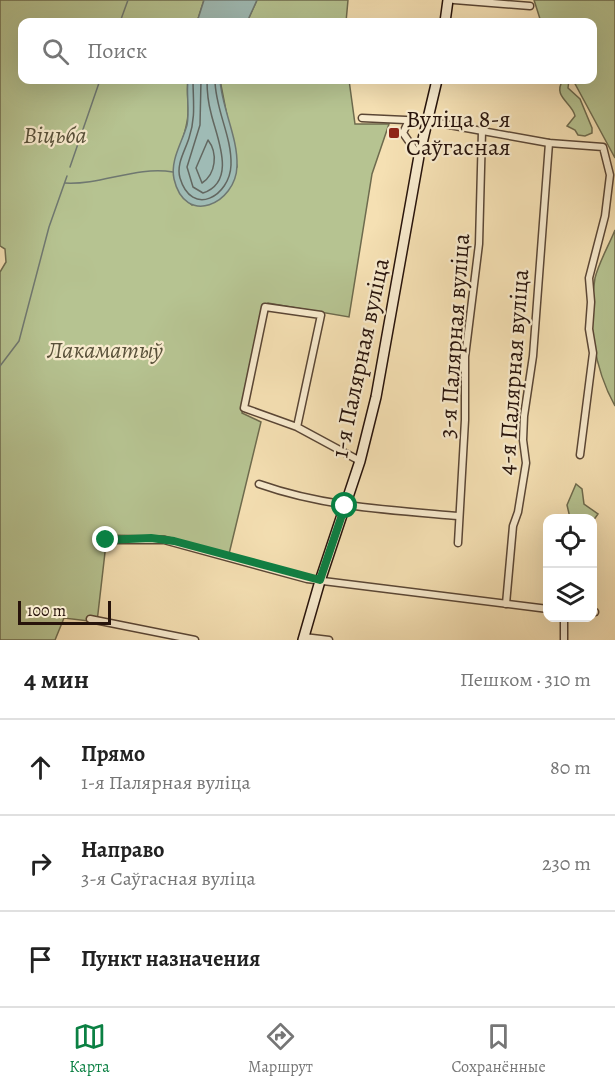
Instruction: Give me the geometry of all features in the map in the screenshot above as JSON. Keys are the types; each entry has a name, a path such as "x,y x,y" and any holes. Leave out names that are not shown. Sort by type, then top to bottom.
{"street":[{"path":"446,18 448,0"},
{"path":"454,0 530,6"},
{"name":"1-я Палярная вуліца","path":"304,639 320,580 360,461 376,397 419,156 436,84"},
{"path":"362,118 408,122 427,121 549,143 601,145 610,175 605,216 589,278 591,302 589,329 593,353 579,455"},
{"path":"408,122 403,133 419,156"},
{"name":"3-я Палярная вуліца","path":"458,543 465,420 465,357 479,244 482,131"},
{"name":"4-я Палярная вуліца","path":"506,604 513,526 526,463 523,440 524,416 533,356 549,143"},
{"path":"297,427 321,315 265,307 244,408 297,427 360,461"},
{"path":"259,484 295,496 345,506 459,516"},
{"path":"106,540 151,538 174,541 320,580 543,608"},
{"path":"90,619 195,640"},
{"path":"564,622 564,640"},
{"path":"304,639 329,640"}],"green space":[{"path":"0,0 204,0 198,18 18,18 18,84 188,84 188,117 174,175 182,194 192,205 237,167 221,84 350,84 355,124 389,124 372,174 349,317 268,303 262,310 242,413 261,422 229,554 165,536 107,535 97,622 64,618 55,640 0,640 0,272 6,262 5,249 0,246"},
{"path":"257,0 348,0 346,18 249,18"},
{"path":"534,0 615,0 615,158 575,84 597,84 597,18 540,18"},
{"path":"568,84 568,88 580,99 592,133 585,136 578,135 575,130 567,126 575,116 561,95 560,86"},
{"path":"615,230 615,406 597,360 592,311 595,278"},
{"path":"576,484 582,489 584,504 598,514 569,514 567,505"}],"water":[{"path":"204,0 257,0 249,18 198,18"},
{"path":"188,84 220,84 235,144 237,166 234,179 228,191 209,205 199,206 188,203 180,194 174,179 175,158 188,119"}],"waterway":[{"path":"121,18 128,0"},
{"path":"70,167 99,84"},
{"path":"65,183 79,183 145,171 173,172"},
{"path":"0,366 19,341 49,227 67,176"}],"place":[{"name":"Вуліца 8-я Саўгасная","path":"394,133"}],"route":[{"path":"106,540 151,538 174,541 307,579 320,580 345,506"}],"park label":[{"name":"Віцьба","path":"55,135"},
{"name":"Лакаматыў","path":"105,350"}]}
